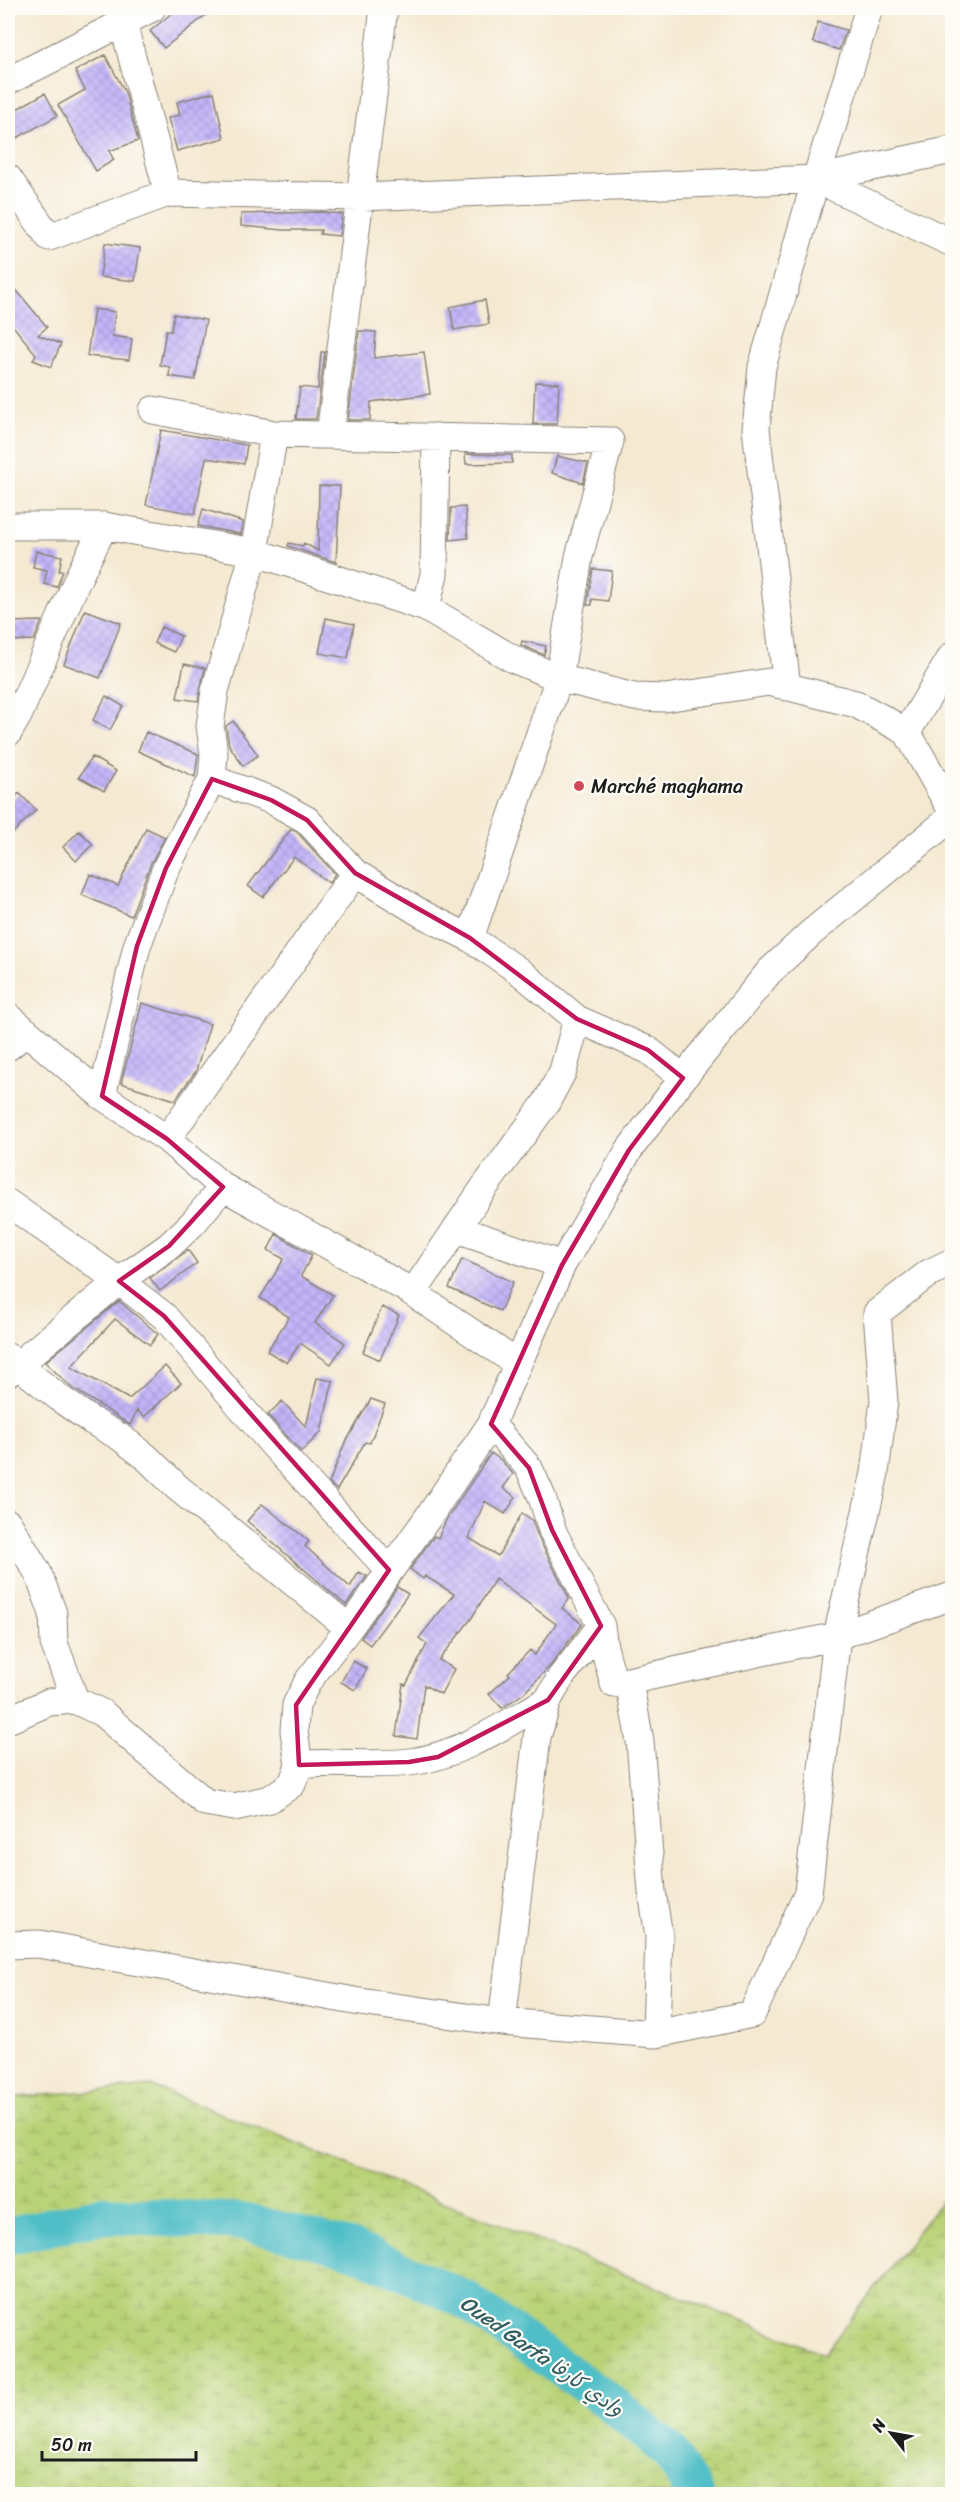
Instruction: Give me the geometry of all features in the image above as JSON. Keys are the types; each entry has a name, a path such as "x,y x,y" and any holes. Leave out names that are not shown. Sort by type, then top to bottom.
{"street":[{"path":"8,81 121,15 152,8"},
{"path":"330,435 384,8"},
{"path":"787,687 756,429 762,367 816,179 869,8"},
{"path":"121,15 168,193"},
{"path":"8,178 49,237 168,193 361,197 816,179 952,150"},
{"path":"816,179 952,243"},
{"path":"153,411 274,434 610,441 579,556 560,678 470,938"},
{"path":"102,1096 137,946 166,868 212,779 214,754 210,726 215,691 254,552 274,434"},
{"path":"426,608 434,574 436,437"},
{"path":"8,526 104,526 254,552 426,608 513,659 560,678 634,697 665,698 769,682 856,704 907,732 952,811"},
{"path":"8,734 104,526"},
{"path":"907,732 952,656"},
{"path":"212,779 271,800 307,820 355,873 424,915 470,938 519,971 577,1019 648,1050 683,1078"},
{"path":"8,1719 50,1702 75,1701 102,1713 205,1802 234,1807 270,1799 292,1784 299,1765 294,1731 296,1705 308,1681 350,1628 491,1424 562,1265 629,1150 683,1078 769,972 811,933 952,817"},
{"path":"167,1139 355,873"},
{"path":"412,1293 483,1189 546,1103 563,1071 577,1019"},
{"path":"14,1031 102,1096 167,1139 223,1187 412,1293 518,1364"},
{"path":"223,1187 193,1223 169,1246 119,1281 11,1365 145,1456 178,1488 350,1628"},
{"path":"8,1203 119,1281 164,1316 274,1446 389,1570"},
{"path":"457,1229 562,1265"},
{"path":"8,1945 39,1944 360,2002 502,2022 656,2034 752,2014 808,1893 837,1636 875,1473 884,1401 877,1314 929,1274 952,1262"},
{"path":"491,1424 529,1468 542,1497 552,1530 601,1626 614,1684 837,1636 952,1596"},
{"path":"8,1523 42,1583 53,1613 54,1643 75,1701"},
{"path":"502,2022 537,1737 548,1700 561,1677 601,1626"},
{"path":"629,1682 640,1741 652,1892 659,1936 656,2034"},
{"path":"299,1765 324,1761 374,1764 410,1762 438,1756 476,1740 548,1700"}],"highlighted area":[{"path":"212,779 271,800 307,820 355,873 470,938 577,1019 648,1050 683,1078 629,1150 562,1265 491,1424 529,1468 552,1530 601,1626 548,1700 438,1757 409,1762 299,1765 296,1705 389,1570 164,1316 119,1281 169,1246 223,1187 167,1139 102,1096 137,946 166,868"}],"green space":[{"path":"152,2086 824,2354 952,2187 952,2494 8,2494 8,2098"}],"building":[{"path":"178,8 215,8 164,48 150,31"},
{"path":"818,22 846,30 839,50 813,42"},
{"path":"105,55 125,92 138,141 109,151 114,160 96,171 58,105 85,90 75,71"},
{"path":"214,92 224,138 177,151 168,118 180,115 177,102"},
{"path":"45,93 57,116 8,143 8,114"},
{"path":"322,212 342,214 339,236 320,234 321,230 283,230 241,226 241,214"},
{"path":"105,243 140,248 135,281 100,277"},
{"path":"8,280 47,327 38,335 61,344 51,367 33,360 36,354 8,320"},
{"path":"485,300 489,324 454,330 450,307"},
{"path":"94,309 115,312 112,336 132,339 129,360 87,356"},
{"path":"174,314 206,320 195,380 169,376 170,367 160,365 166,330 171,331"},
{"path":"359,331 376,332 374,358 424,352 430,394 371,402 370,420 348,420"},
{"path":"321,352 325,352 316,419 296,419 300,387 318,389"},
{"path":"535,382 559,383 557,424 533,424"},
{"path":"161,430 247,445 244,464 206,458 195,514 146,505"},
{"path":"465,454 512,455 512,463 466,464"},
{"path":"557,456 588,463 583,483 552,473"},
{"path":"319,486 340,486 336,562 338,563 288,546 289,543 303,546 304,543 318,551"},
{"path":"465,507 468,538 450,540 451,508"},
{"path":"203,509 243,522 241,534 198,526"},
{"path":"36,551 62,556 59,571 63,571 57,587 44,584 47,570 33,567"},
{"path":"593,569 612,571 608,601 592,599 592,605 587,605"},
{"path":"85,610 121,623 100,678 64,664"},
{"path":"326,618 354,624 348,658 319,653"},
{"path":"42,621 34,640 8,641 8,622"},
{"path":"161,627 181,636 174,652 154,643"},
{"path":"522,641 546,646 544,655 521,645"},
{"path":"184,664 205,668 198,701 177,698"},
{"path":"106,696 123,706 110,730 93,720"},
{"path":"233,721 258,755 243,766 229,745 226,726"},
{"path":"146,732 198,754 195,777 138,751"},
{"path":"92,757 116,771 104,791 79,777"},
{"path":"19,793 36,810 8,838 8,804"},
{"path":"146,828 165,837 151,863 131,916 82,895 90,874 118,886"},
{"path":"291,829 297,832 335,874 329,883 294,857 263,897 248,886"},
{"path":"79,831 93,844 76,861 63,847"},
{"path":"142,1003 210,1024 196,1071 175,1100 121,1083"},
{"path":"276,1234 312,1255 301,1276 333,1295 315,1323 345,1343 331,1364 300,1343 287,1363 267,1351 289,1317 260,1298 284,1259 268,1250"},
{"path":"188,1250 197,1263 160,1291 150,1278"},
{"path":"462,1259 513,1282 500,1311 449,1288"},
{"path":"119,1301 158,1334 150,1345 115,1319 71,1367 129,1399 165,1366 181,1383 144,1417 137,1410 130,1425 71,1387 45,1362"},
{"path":"382,1307 399,1315 380,1360 363,1352"},
{"path":"317,1378 333,1381 321,1432 301,1452 268,1415 282,1401 306,1427"},
{"path":"371,1399 385,1404 370,1443 365,1442 337,1490 329,1483 344,1445"},
{"path":"491,1453 501,1460 513,1474 503,1488 516,1497 505,1514 485,1501 469,1538 498,1556 522,1513 532,1520 538,1537 569,1598 562,1608 582,1624 551,1665 524,1693 502,1708 489,1694 510,1675 508,1673 530,1650 535,1655 556,1624 495,1579 471,1619 439,1660 454,1669 441,1694 424,1685 417,1739 396,1736 403,1684 406,1685 427,1644 419,1638 454,1594 425,1576 423,1579 410,1569 434,1536 438,1538 446,1520"},
{"path":"262,1504 309,1541 305,1546 350,1587 359,1572 367,1576 346,1605 247,1521"},
{"path":"397,1587 408,1594 370,1645 361,1638"},
{"path":"353,1661 367,1669 355,1690 341,1682"}],"waterway":[{"name":"Oued Garfa وادي كارفا","path":"8,2236 102,2215 246,2222 353,2249 464,2299 612,2404 670,2452 695,2494"}],"place":[{"name":"Marché maghama","path":"579,786"}]}
